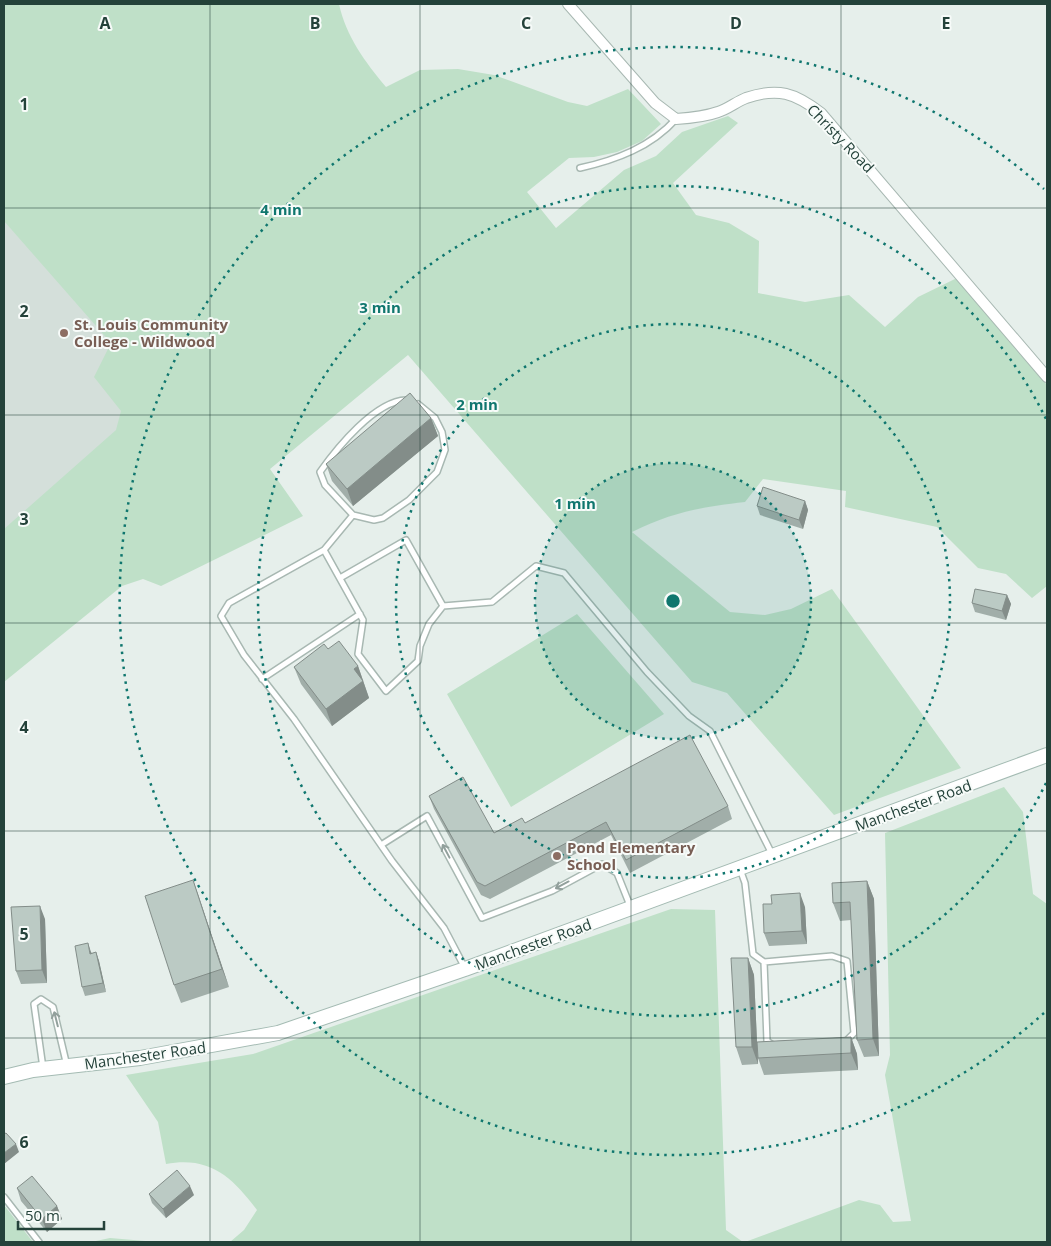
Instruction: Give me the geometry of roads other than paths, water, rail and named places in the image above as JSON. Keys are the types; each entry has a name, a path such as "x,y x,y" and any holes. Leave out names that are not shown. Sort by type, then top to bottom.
{"street":[{"path":"568,4 655,103 676,119"},
{"name":"Christy Road","path":"676,119 698,118 719,112 745,98 768,93 786,92 802,98 821,112 840,132 1047,377"},
{"name":"Manchester Road","path":"4,1076 43,1069 140,1058 278,1034 465,969 1047,756"}],"lane":[{"path":"580,168 606,162 627,154 654,140 676,119"},
{"path":"395,400 413,400 436,418 442,432 445,450 437,472 409,500 383,518 374,520 353,514 325,485 320,472 334,451 365,421 395,400"},
{"path":"353,514 324,550 229,603 221,616 244,655 294,719 380,846 444,928 465,969"},
{"path":"340,578 406,540 443,606"},
{"path":"324,550 363,620 358,654 386,691 418,661 420,646 429,624 443,606 492,602 536,566 564,573 659,685 689,716 710,731 773,856"},
{"path":"262,679 360,614"},
{"path":"380,846 427,816 482,918 552,891 602,864 617,873 631,908"},
{"path":"740,869 745,883 753,954 764,962 832,956 847,961 854,1033 850,1040 841,1043"},
{"path":"764,962 766,1041 777,1048"},
{"path":"43,1069 34,1004 41,998 53,1007 67,1066"},
{"path":"4,1197 39,1242"}],"place":[{"name":"St. Louis Community College - Wildwood","path":"64,333"},
{"name":"Pond Elementary School","path":"557,856"}]}
